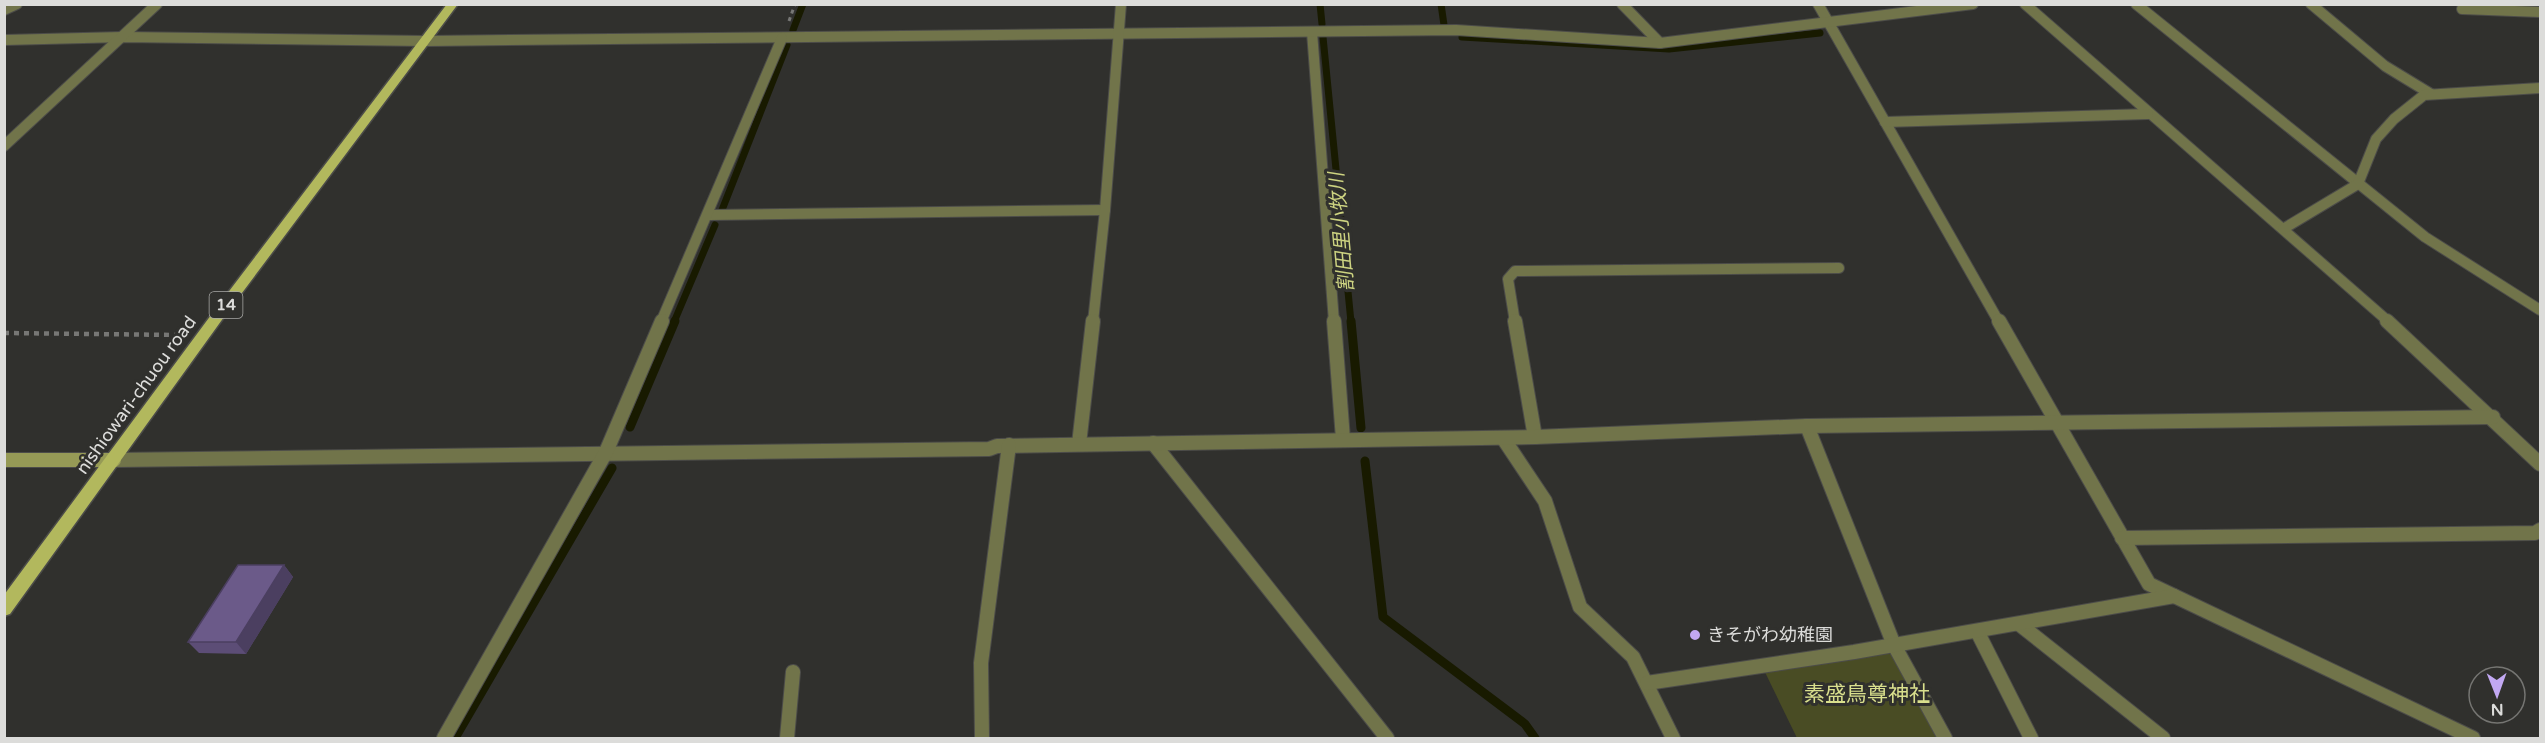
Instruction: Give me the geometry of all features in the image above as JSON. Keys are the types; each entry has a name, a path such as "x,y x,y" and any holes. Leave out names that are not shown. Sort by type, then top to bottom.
{"main road":[{"name":"nishiowari-chuou road","path":"4,609 205,335 453,4"}],"street":[{"path":"4,10 17,4"},
{"path":"4,146 157,4"},
{"path":"1079,444 1105,210 1121,4"},
{"path":"1622,4 1660,43"},
{"path":"1818,4 2055,423 2149,584 2473,738"},
{"path":"4,40 123,37 426,41 1456,30 1660,43 1829,24 1973,4"},
{"path":"2025,4 2148,114 2283,229 2493,417 2541,464"},
{"path":"2136,4 2425,237 2541,310"},
{"path":"2311,4 2375,59 2431,94"},
{"path":"2462,9 2541,12"},
{"path":"1312,32 1344,439"},
{"path":"444,738 606,452 709,215 782,38"},
{"path":"2283,229 2358,184 2376,139 2394,119 2424,95 2541,88"},
{"path":"1885,122 2148,114"},
{"path":"709,215 1105,210"},
{"path":"1535,437 1508,279 1515,271 1839,267"},
{"path":"4,460 989,449 1009,446 1153,442 1503,438 1807,426 2493,417"},
{"path":"1807,426 1894,645 1945,738"},
{"path":"1503,438 1545,501 1580,607 1633,657 1673,738"},
{"path":"1153,442 1387,738"},
{"path":"982,738 981,663 1009,446"},
{"path":"2122,538 2535,533 2541,530"},
{"path":"1647,683 1894,645 2174,596"},
{"path":"2019,624 2163,738"},
{"path":"1977,631 2031,738"},
{"path":"787,738 793,672"}],"path":[{"path":"4,333 205,335"}],"green space":[{"name":"素盛鳥尊神社","path":"1894,645 1939,738 1797,738 1762,666"}],"building":[{"path":"238,565 284,565 236,642 188,642"}],"waterway":[{"path":"793,30 803,4"},
{"name":"割田里小牧川","path":"1320,4 1322,24"},
{"path":"1441,4 1444,25"},
{"path":"1462,37 1669,49 1820,33"},
{"name":"割田里小牧川","path":"1323,37 1351,322"},
{"path":"722,210 787,45"},
{"path":"674,322 715,225"},
{"path":"630,427 675,321"},
{"name":"割田里小牧川","path":"1351,321 1361,428"},
{"name":"割田里小牧川","path":"1365,461 1383,617 1525,724 1535,738"},
{"path":"455,738 612,468"}],"place":[{"name":"きそがわ幼稚園","path":"1695,635"}]}
